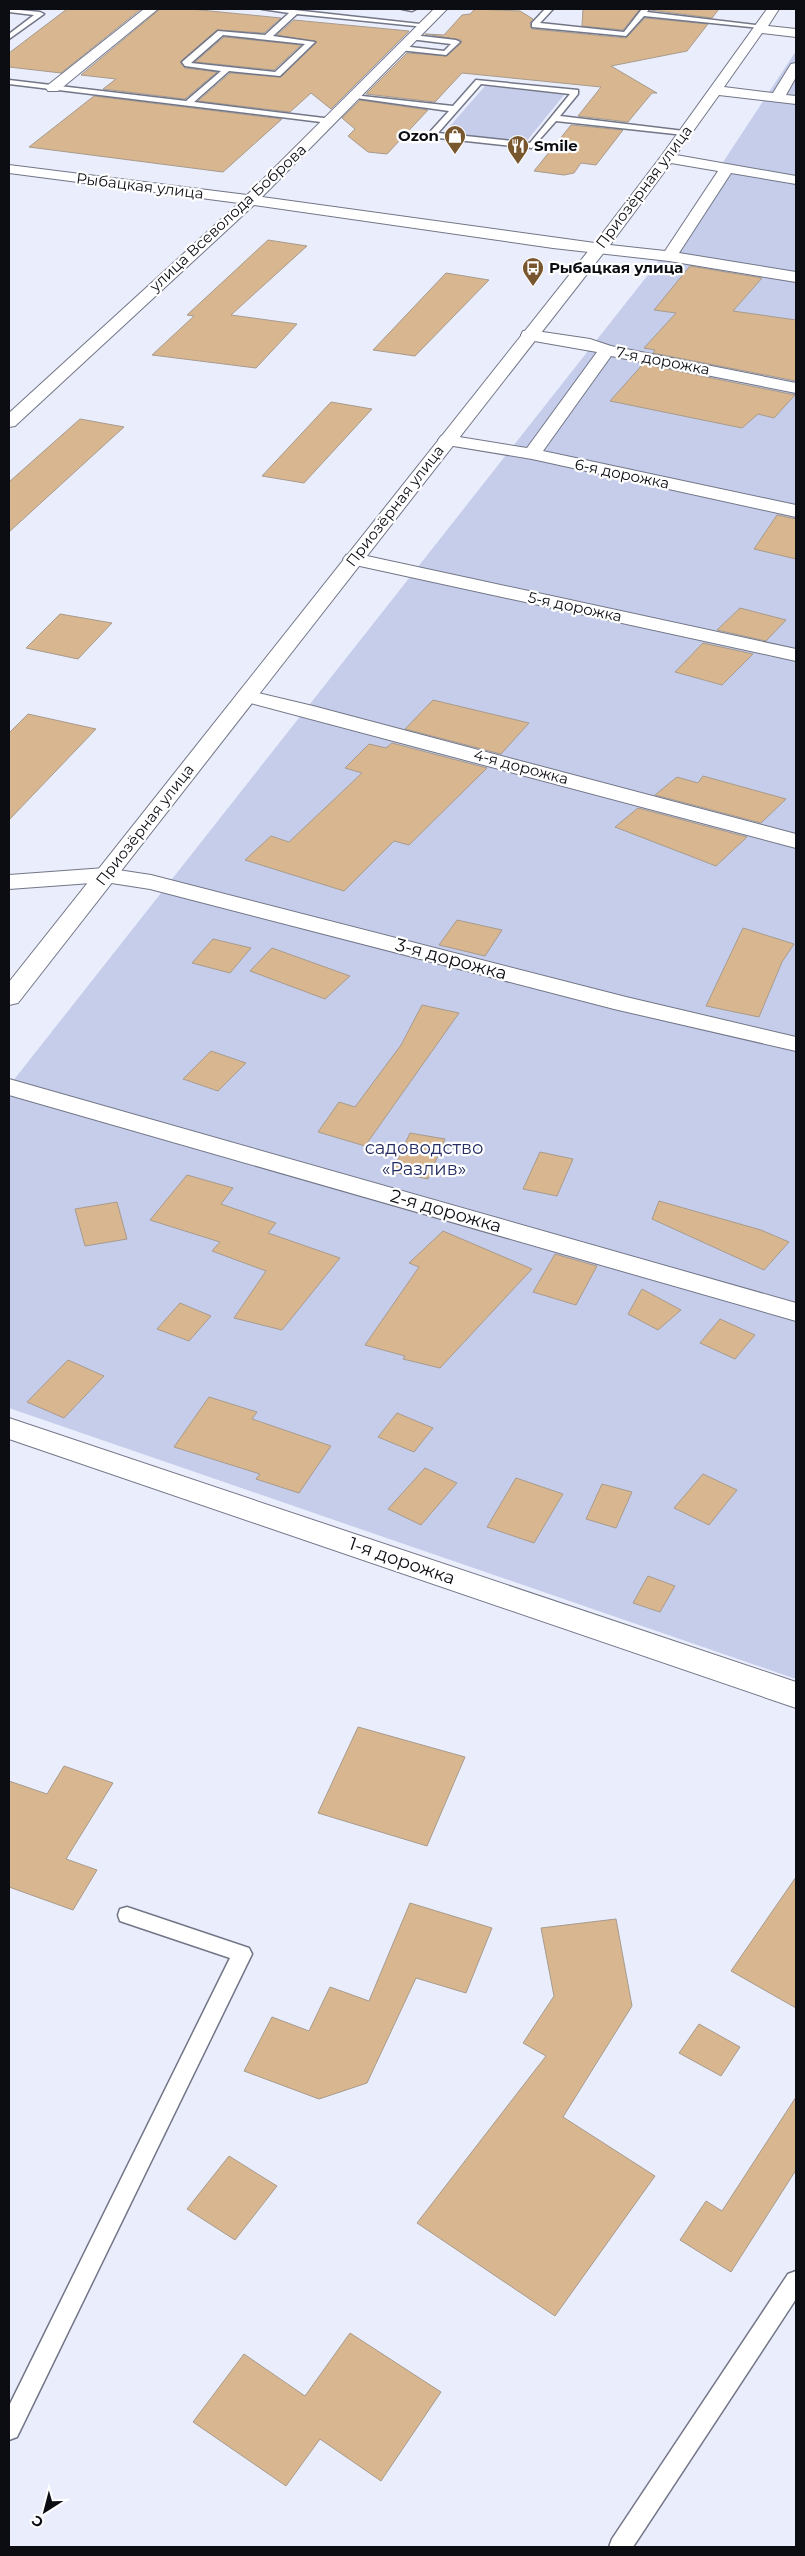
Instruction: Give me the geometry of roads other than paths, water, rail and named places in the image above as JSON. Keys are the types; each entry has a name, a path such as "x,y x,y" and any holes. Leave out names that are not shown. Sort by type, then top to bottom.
{"street":[{"path":"54,88 152,9"},
{"name":"улица Всеволода Боброва","path":"9,422 251,200 441,9"},
{"name":"Приозёрная улица","path":"9,998 599,248 667,158 773,9"},
{"path":"759,28 796,33"},
{"path":"777,97 796,67"},
{"path":"714,90 796,100"},
{"path":"667,158 796,180"},
{"path":"669,256 726,168"},
{"name":"Рыбацкая улица","path":"9,169 669,256 796,277"},
{"name":"7-я дорожка","path":"529,335 590,344 607,350 796,388"},
{"path":"532,454 607,350"},
{"name":"6-я дорожка","path":"447,440 532,454 796,511"},
{"name":"5-я дорожка","path":"353,560 796,655"},
{"name":"4-я дорожка","path":"246,696 306,710 796,841"},
{"name":"3-я дорожка","path":"9,882 105,875 159,884 623,1004 796,1044"},
{"name":"2-я дорожка","path":"9,1086 796,1312"},
{"name":"1-я дорожка","path":"9,1428 796,1695"}],"lane":[{"path":"266,9 425,25"},
{"path":"406,9 412,9"},
{"path":"549,9 534,25 626,34 643,11 759,28"},
{"path":"9,10 40,14 9,37"},
{"path":"266,38 295,12"},
{"path":"221,33 310,42 276,74 227,68 185,64 221,33"},
{"path":"456,42 446,53 407,43 456,42"},
{"path":"188,104 227,68"},
{"path":"9,82 329,121"},
{"path":"479,82 575,92 554,118 532,146 432,135 479,82"},
{"path":"353,97 455,109"},
{"path":"554,118 684,133"},
{"path":"9,2428 242,1954 127,1915"},
{"path":"620,2547 796,2281"}],"place":[{"name":"Ozon","path":"455,155"},
{"name":"Smile","path":"518,165"},
{"name":"Рыбацкая улица","path":"533,287"}],"park label":[{"name":"садоводство «Разлив»","path":"424,1158"}]}
